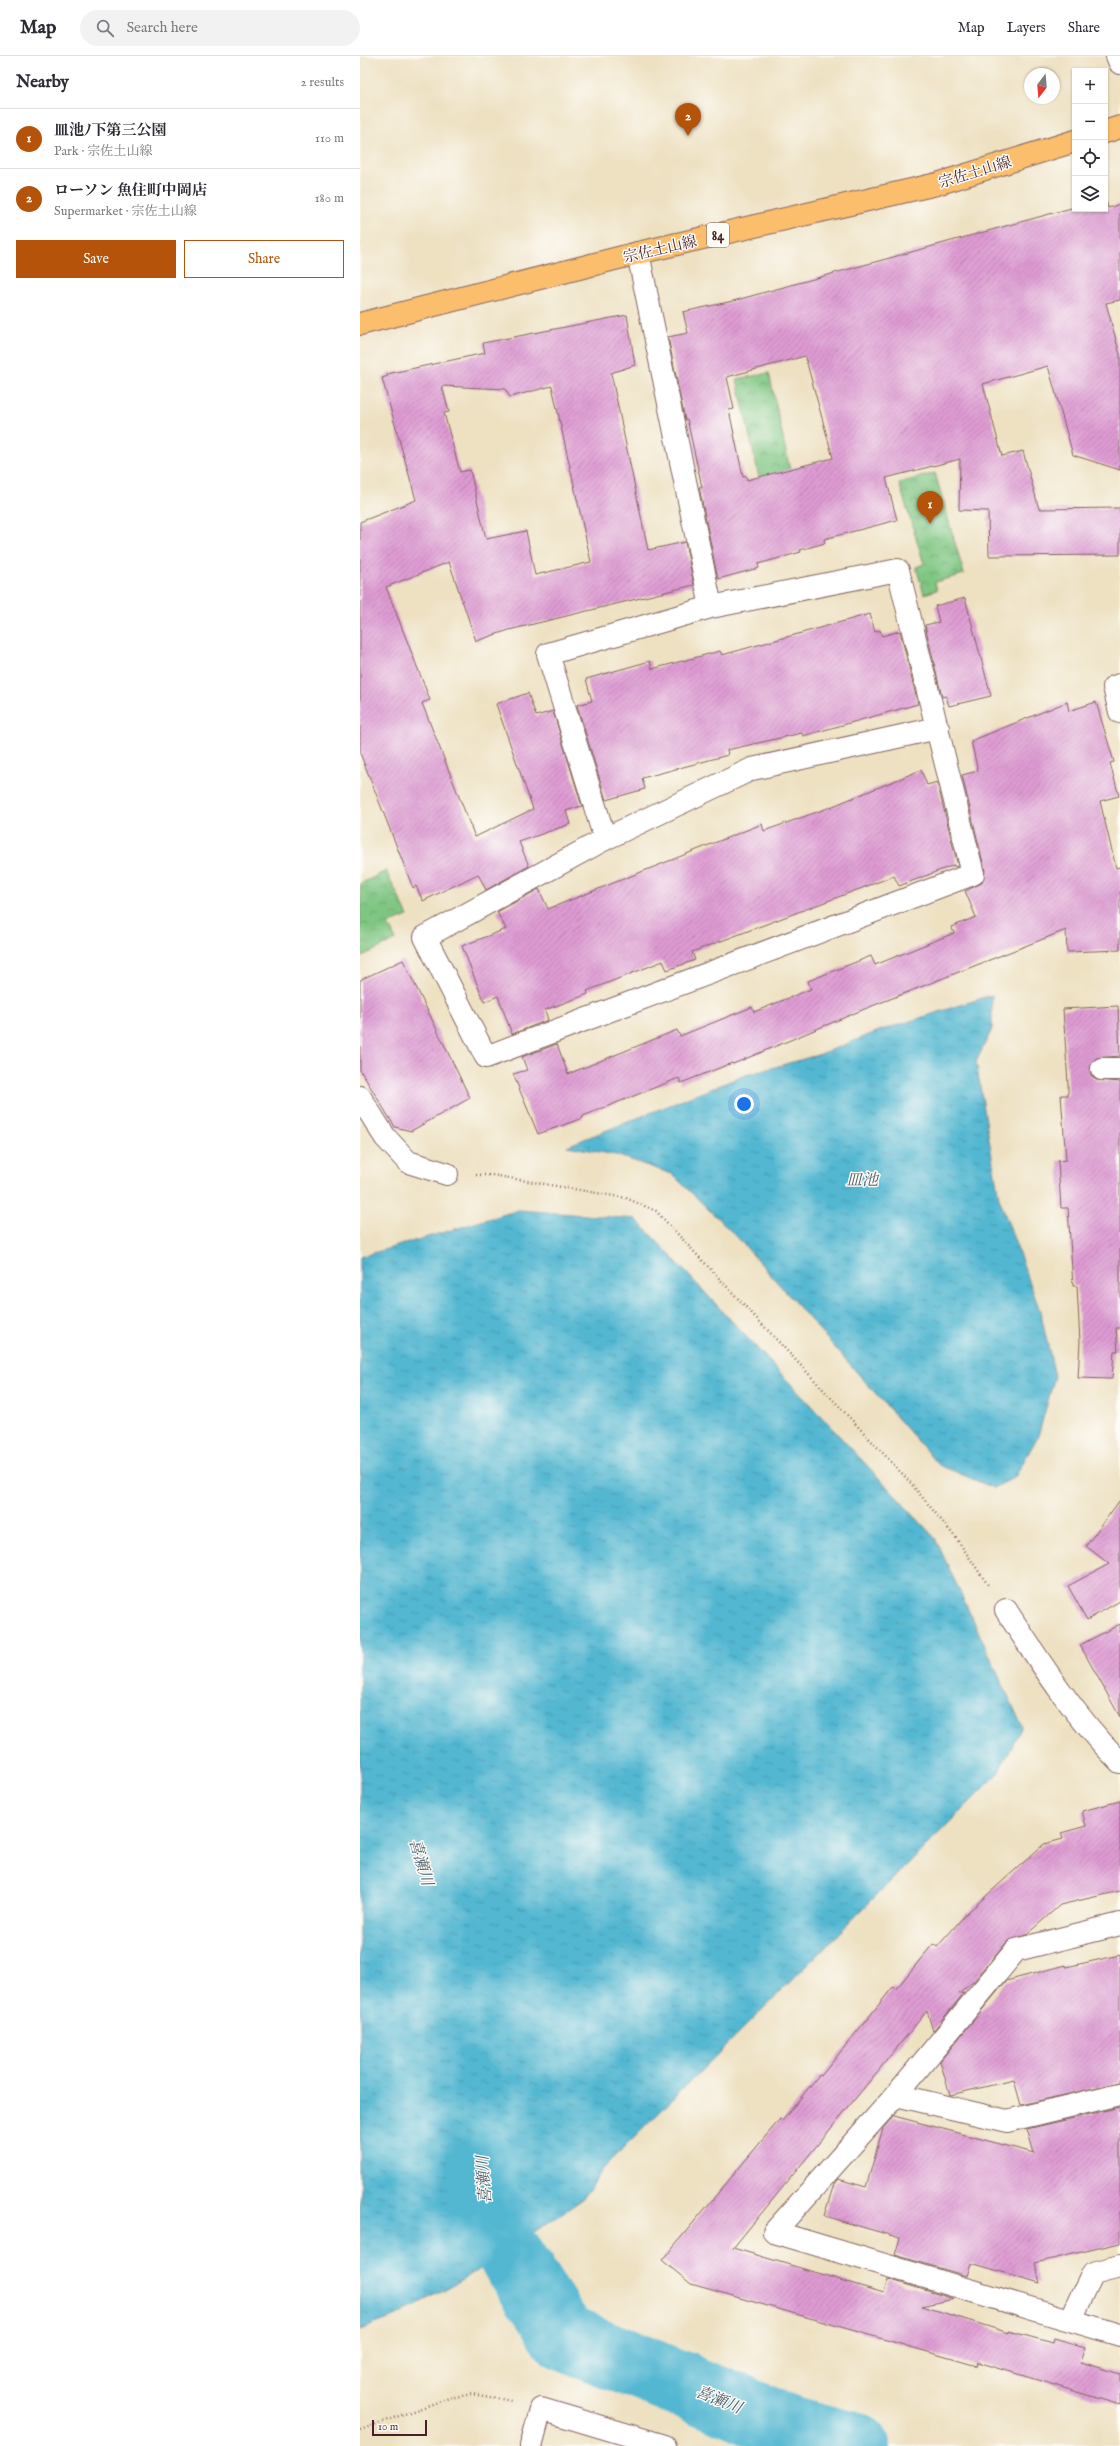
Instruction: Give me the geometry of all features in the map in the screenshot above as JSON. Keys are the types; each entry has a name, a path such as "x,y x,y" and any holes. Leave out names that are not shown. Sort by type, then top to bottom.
{"main road":[{"path":"1108,131 1120,127"},
{"name":"宗佐土山線","path":"360,324 638,254 937,184 1072,142"}],"street":[{"path":"1117,56 1120,63"},
{"path":"638,254 711,607"},
{"path":"605,839 548,654 711,607 898,570 938,728 973,874 486,1057 425,937 605,839 752,769 938,728"},
{"path":"1120,686 1114,687 1120,712"},
{"path":"360,1097 385,1137 408,1162 447,1174"},
{"path":"1006,1610 1060,1692 1097,1739 1120,1762"},
{"path":"1120,1924 1016,1950 896,2095 774,2232 1071,2319 1120,2335"},
{"path":"896,2095 1007,2122 1120,2094"},
{"path":"1071,2319 1093,2273 1120,2266"},
{"path":"531,2446 541,2409 665,2446"}],"path":[{"path":"447,1174 492,1175 588,1191 626,1198 656,1211 909,1481 956,1538 1006,1610"},
{"path":"360,2430 449,2398 473,2394 502,2398 541,2409"}],"green space":[{"path":"769,373 797,503 766,509 737,379"},
{"path":"935,473 964,574 935,582 937,590 924,594 916,567 924,564 899,483"},
{"path":"386,871 408,916 388,924 396,940 360,957 360,884"}],"water":[{"name":"皿池","path":"992,995 992,1029 976,1062 999,1198 1040,1311 1055,1376 1038,1436 1015,1477 994,1488 939,1465 738,1238 672,1174 616,1155 567,1146 743,1076 821,1054 879,1031"},
{"path":"519,1210 636,1219 935,1538 1022,1726 997,1775 600,2172 583,2199 467,2277 396,2316 360,2330 360,1257"}],"building":[{"path":"1120,204 1120,300 1106,303 1120,355 1120,470 1073,455 1048,366 983,384 1002,456 1023,451 1039,509 1120,508 1120,555 989,556 988,511 959,510 960,459 886,478 897,520 824,539 825,543 800,550 801,552 758,564 759,568 718,579 699,487 702,487 687,419 685,420 668,337 688,333 683,312 733,301 1072,208 1072,212 1108,212 1108,208","holes":["805,356 833,458 747,480 746,476 743,477 729,410 734,409 727,377"]},
{"path":"627,315 635,365 611,373 648,550 685,542 694,585 509,630 476,641 449,562 386,587 430,700 422,703 475,837 533,809 496,704 528,693 536,716 553,711 582,806 566,811 570,824 519,842 529,866 486,890 478,874 423,901 416,886 413,888 360,753 360,522 416,500 382,378 388,376 387,374 485,353 483,343","holes":["442,386 505,389 510,397 552,386 591,562 535,575 526,531 486,539 470,470 460,472 444,413 449,412"]},
{"path":"965,598 991,696 949,706 946,696 942,697 925,625 939,622 935,606"},
{"path":"870,614 875,632 880,630 882,636 900,631 918,704 803,736 802,733 727,750 728,755 642,778 645,789 606,800 577,705 592,701 586,679 650,661 652,669 720,651 722,655"},
{"path":"1067,702 1069,711 1096,702 1114,762 1110,763 1119,796 1100,801 1116,868 1120,867 1120,950 1067,952 1066,930 867,1008 733,1064 732,1063 681,1083 679,1078 583,1116 583,1118 538,1134 513,1074 527,1070 522,1057 557,1044 568,1074 677,1030 680,1036 752,1007 754,1012 811,989 808,981 871,956 875,965 954,933 951,927 976,917 965,891 982,883 985,871 962,775 978,771 971,741"},
{"path":"921,770 927,785 937,782 958,866 955,867 954,865 899,886 894,876 692,952 695,960 667,970 663,961 587,991 588,994 545,1010 548,1020 512,1034 498,996 484,1002 462,946 506,929 497,912 539,889 548,909 762,824 764,831 828,808"},
{"path":"403,960 470,1098 411,1131 395,1127 360,1070 360,980"},
{"path":"1118,1006 1120,1056 1096,1058 1090,1069 1091,1075 1096,1080 1120,1082 1120,1328 1116,1328 1118,1351 1114,1351 1112,1379 1078,1378 1080,1342 1077,1286 1073,1286 1068,1208 1061,1208 1058,1161 1066,1160 1061,1095 1068,1095 1063,1009"},
{"path":"1120,1500 1120,1601 1087,1620 1068,1586 1109,1564 1086,1546"},
{"path":"1120,1624 1120,1717 1080,1645"},
{"path":"1120,1801 1120,1891 1060,1905 1026,1935 1007,1942 975,1980 959,1994 964,1993 933,2031 927,2011 733,2248 884,2293 888,2279 954,2299 922,2306 1009,2333 1009,2331 1053,2343 1054,2338 1085,2347 1080,2362 1120,2374 1120,2405 978,2362 977,2366 691,2284 662,2260 780,2119 782,2121 819,2075 821,2076 893,1987 896,1989 933,1944 937,1947 966,1914 1044,1844 1063,1839 1061,1833 1086,1826 1082,1811"},
{"path":"1120,1955 1120,2082 1021,2105 1014,2080 950,2095 940,2061 1006,1981 1066,1965 1066,1967"},
{"path":"1120,2107 1120,2243 1035,2263 1040,2283 971,2263 967,2276 895,2255 900,2238 824,2216 834,2184 838,2179 866,2187 883,2128 894,2116 1034,2153 1027,2129"}],"waterway":[{"name":"喜瀬川","path":"482,2166 485,2218 564,2337 792,2429 857,2446"}],"place":[{"name":"ローソン 魚住町中岡店","path":"688,136"},
{"name":"皿池ﾉ下第三公園","path":"930,524"}]}
